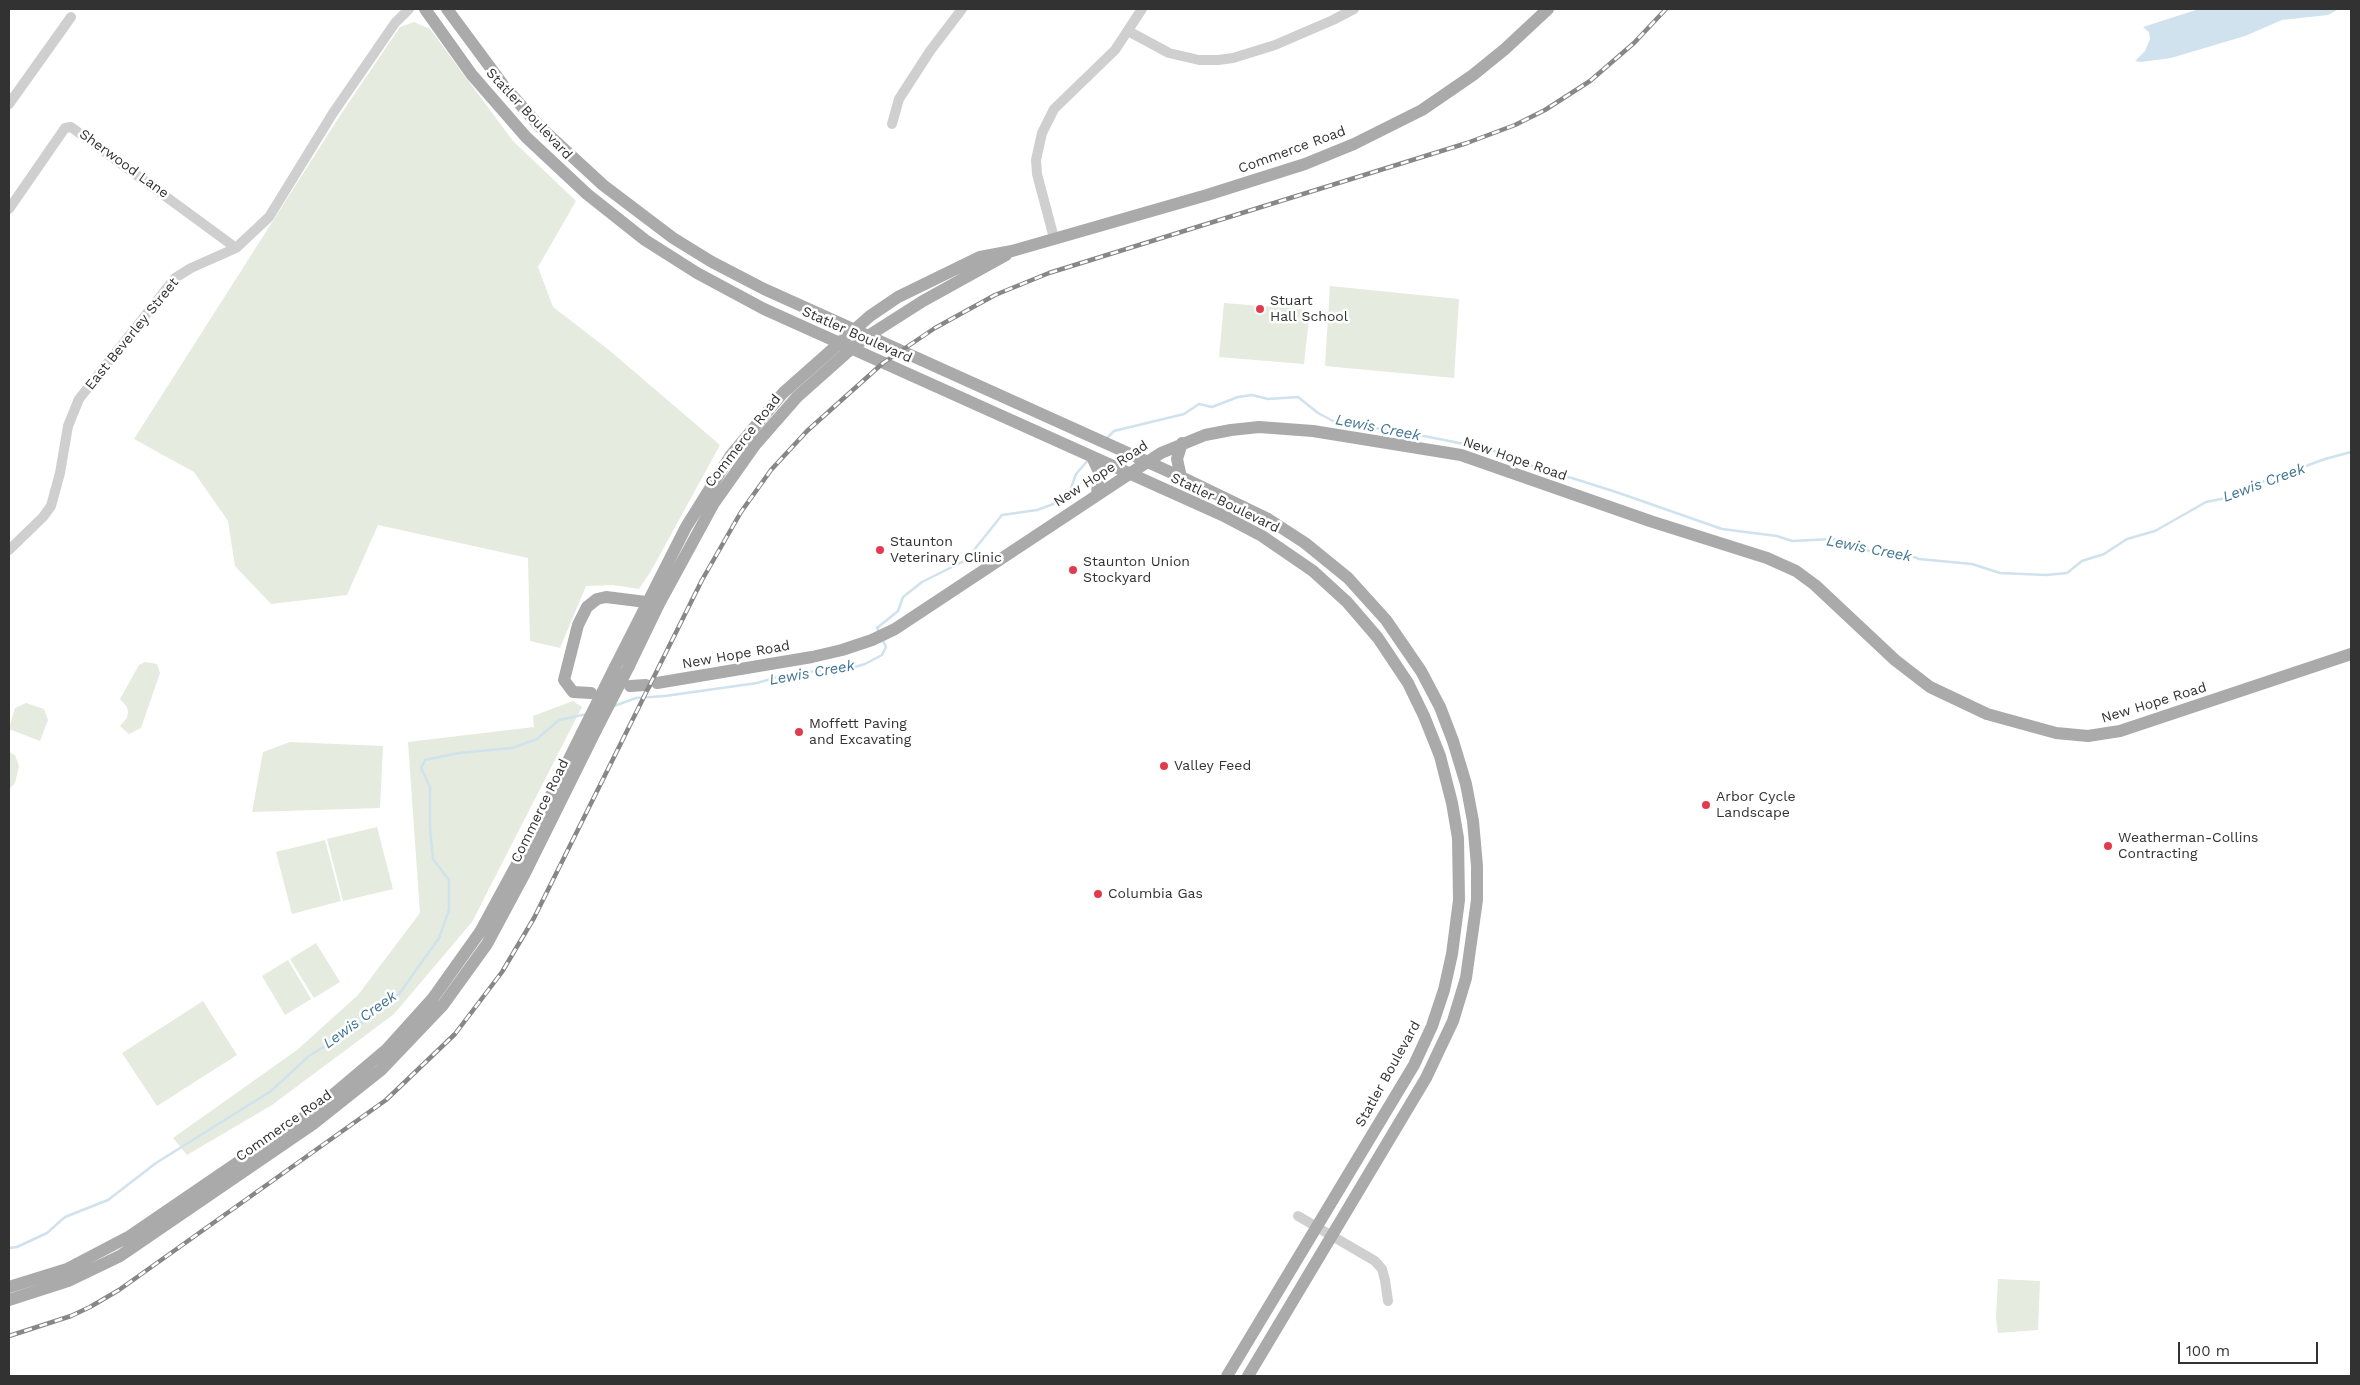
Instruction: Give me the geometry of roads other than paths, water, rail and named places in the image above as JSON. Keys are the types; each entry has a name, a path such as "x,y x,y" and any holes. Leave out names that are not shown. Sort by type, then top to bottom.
{"main road":[{"name":"Statler Boulevard","path":"426,9 472,75 511,121 549,160 610,213 667,254 712,282 764,309 1257,533 1299,560 1339,594 1378,638 1408,683 1432,733 1448,785 1458,838 1460,889 1455,936 1442,995 1432,1026 1414,1065 1227,1376"},
{"name":"Statler Boulevard","path":"447,9 504,86 534,120 622,201 673,238 712,262 764,289 1261,515 1295,536 1339,570 1378,610 1405,645 1432,692 1456,747 1470,802 1477,854 1477,900 1471,953 1458,1005 1444,1043 1426,1078 1248,1376"},
{"name":"Commerce Road","path":"9,1300 68,1281 120,1256 313,1124 381,1070 443,1005 487,944 524,875 629,666 653,603 686,527 731,455 783,393 854,330 898,297 980,257 1012,251 1248,182 1305,164 1354,144 1422,110 1473,75 1513,43 1548,9"},
{"name":"Commerce Road","path":"9,1287 67,1269 130,1236 316,1109 387,1048 433,998 480,932 518,862 615,667 714,503 737,470 798,397 851,349 923,301 1012,251"},
{"name":"New Hope Road","path":"630,686 827,654 881,636 1097,494 1123,471 1147,462 1182,443 1231,430 1289,428 1452,453 1487,463 1650,521 1751,552 1783,565 1816,585 1895,660 1930,686 1987,714 2056,733 2088,736 2120,731 2351,654"},
{"path":"1181,477 1177,459 1182,443"},
{"path":"1092,457 1098,466 1100,480 1097,494"},
{"path":"591,693 572,692 564,680 578,626 587,607 597,599 606,597 653,603"}],"street":[{"name":"East Beverley Street","path":"9,550 43,518 52,502 68,426 79,399 175,278 191,268 236,248 259,228 276,207 329,119 395,23 409,9"},
{"path":"892,124 899,99 930,51 962,9"},
{"path":"1054,238 1037,174 1036,160 1042,134 1047,121 1059,104 1104,62 1142,9"},
{"path":"1128,31 1169,53 1199,60 1218,60 1233,58 1275,45 1334,20 1354,9"},
{"path":"9,104 71,17"},
{"name":"Sherwood Lane","path":"9,209 65,128 71,127 236,248"},
{"path":"1298,1216 1375,1261 1382,1269 1388,1301"}],"water":[{"path":"2199,9 2339,9 2328,15 2282,20 2245,36 2171,58 2135,61 2145,51 2150,39 2149,32 2143,27"}],"waterway":[{"name":"Lewis Creek","path":"1107,438 1114,431 1184,414 1199,404 1212,407 1238,397 1252,395 1268,399 1298,397 1318,413 1333,421 1489,449 1553,474 1619,493 1722,529 1777,536 1792,541 1833,539 1878,554 1905,553 1919,559 1972,564 2000,573 2046,575 2067,573 2082,561 2104,554 2127,539 2155,531 2206,502 2236,496 2262,482 2325,459 2351,452"},
{"name":"Lewis Creek","path":"879,632 877,628 898,611 903,597 922,582 966,560 1002,515 1037,510 1056,503 1069,494 1076,474 1089,459"},
{"name":"Lewis Creek","path":"614,706 636,698 665,696 757,683 791,673 848,669 865,664 882,655 886,647 882,639"},
{"name":"Lewis Creek","path":"9,1248 17,1247 47,1233 65,1217 108,1200 156,1163 271,1091 309,1056 357,1026 399,994 439,938 449,910 449,880 433,859 430,828 430,787 421,768 425,760 459,753 512,748 537,739 559,720 587,714"}],"railway":[{"path":"9,1336 71,1316 119,1290 386,1100 455,1034 502,972 534,918 702,580 741,512 771,470 807,431 883,363 935,328 995,295 1049,273 1467,143 1515,125 1545,110 1590,81 1634,43 1666,9"}],"place":[{"name":"Stuart Hall School","path":"1260,309"},
{"name":"Staunton Veterinary Clinic","path":"880,550"},
{"name":"Staunton Union Stockyard","path":"1073,570"},
{"name":"Moffett Paving and Excavating","path":"799,732"},
{"name":"Valley Feed","path":"1164,766"},
{"name":"Arbor Cycle Landscape","path":"1706,805"},
{"name":"Weatherman-Collins Contracting","path":"2108,846"},
{"name":"Columbia Gas","path":"1098,894"}]}
